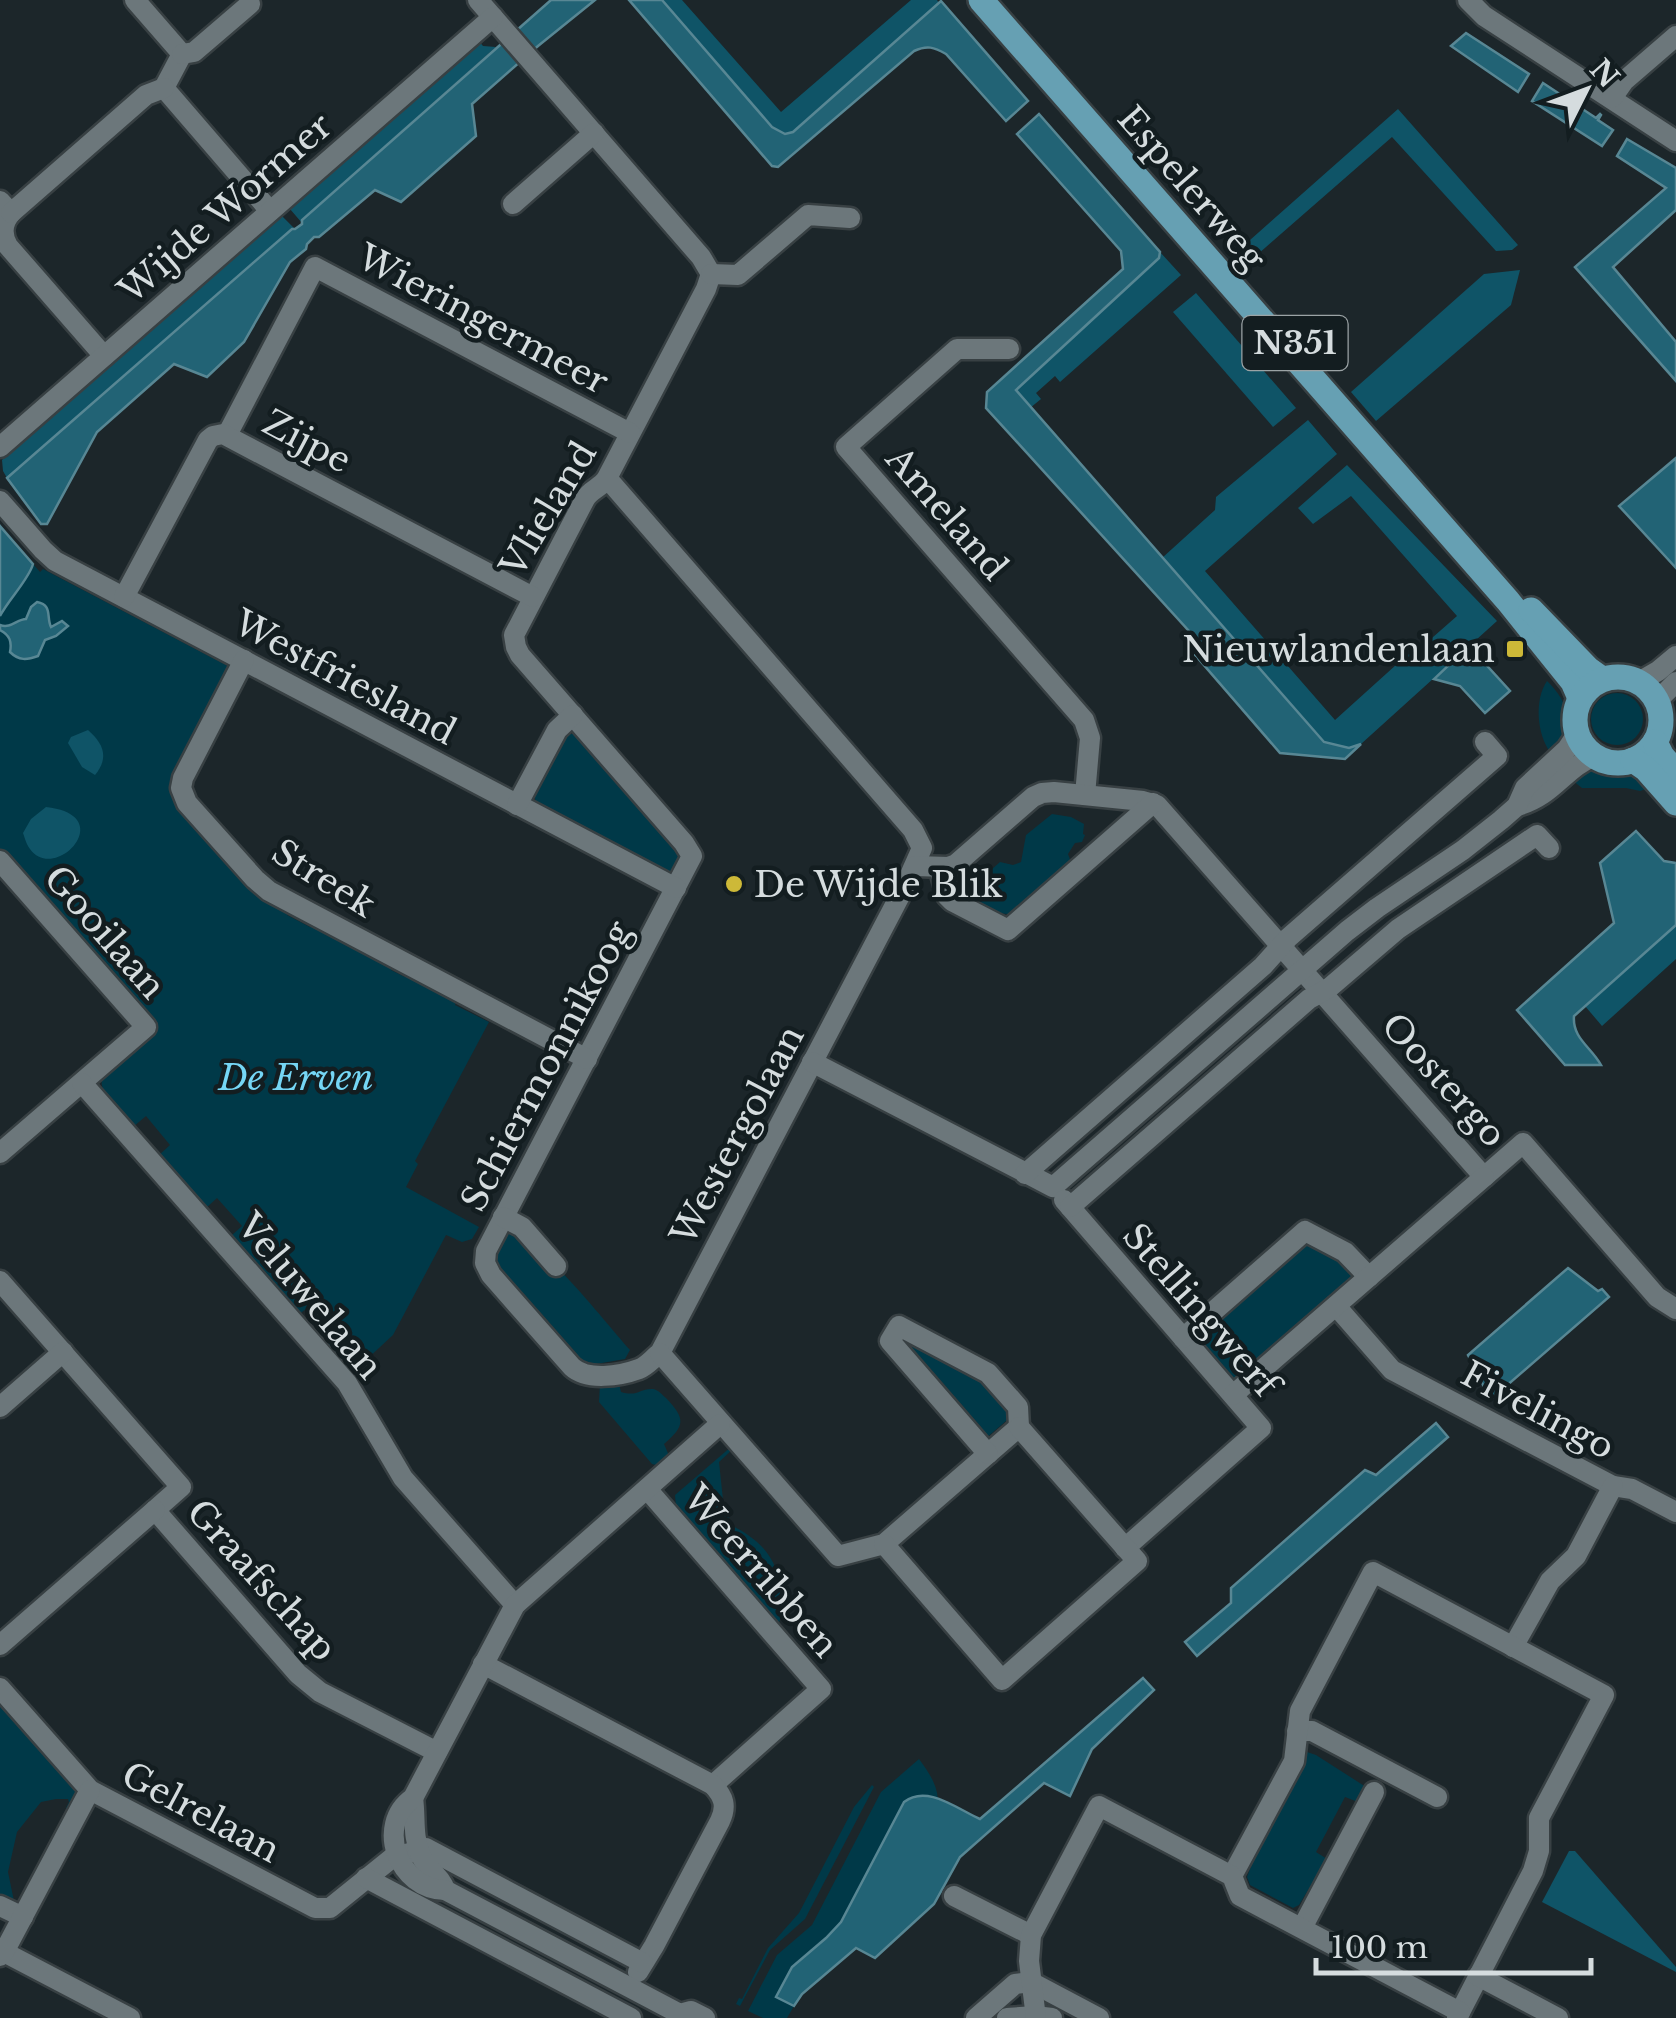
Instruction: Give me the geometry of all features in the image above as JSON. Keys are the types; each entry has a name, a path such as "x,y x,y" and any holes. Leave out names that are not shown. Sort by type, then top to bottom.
{"main road":[{"name":"Espelerweg","path":"982,0 1508,601 1572,682 1580,698"},
{"name":"Espelerweg","path":"994,0 1518,597 1602,679"},
{"path":"1621,676 1639,682 1658,704 1661,720 1655,742 1633,760 1614,763 1595,756 1577,734 1575,713 1580,698 1602,679 1621,676"},
{"path":"1655,742 1676,772"},
{"path":"1633,760 1676,802"}],"street":[{"path":"135,0 182,54"},
{"path":"478,0 706,262 711,274 738,275 808,214 850,218"},
{"path":"1470,0 1484,16 1676,140"},
{"path":"182,54 194,52 250,4"},
{"name":"Wijde Wormer","path":"0,447 493,17"},
{"path":"1612,98 1624,82 1676,36"},
{"path":"104,356 8,246 3,230 5,207 146,95 164,88 182,54"},
{"path":"164,88 270,211"},
{"path":"513,204 594,134"},
{"name":"Wieringermeer","path":"227,435 315,267 630,433"},
{"name":"Vlieland","path":"691,853 516,647 514,634 585,499 607,478 711,274"},
{"name":"Ameland","path":"1009,350 957,349 846,447 1081,716 1090,741 1086,795"},
{"name":"Zijpe","path":"124,597 208,440 227,435 533,597"},
{"path":"607,478 913,830 922,848 915,866 948,867 960,860 1038,794 1054,792 1153,803 1322,992"},
{"name":"Westfriesland","path":"4,505 51,557 676,888"},
{"path":"1639,682 1676,656"},
{"name":"Streek","path":"244,660 183,778 181,788 188,803 268,891 587,1059"},
{"path":"1658,704 1676,682"},
{"path":"518,805 557,730 573,716"},
{"path":"1517,806 1525,788 1577,734"},
{"path":"1026,1174 1496,756 1485,742"},
{"path":"812,1062 1052,1187 1361,920 1464,850 1517,806 1535,801 1595,756"},
{"path":"938,867 949,898 1008,930 1153,803"},
{"path":"1070,1208 1309,999 1398,928 1537,835 1549,848"},
{"name":"Schiermonnikoog","path":"660,1353 642,1368 596,1376 576,1372 491,1275 486,1267 487,1247 690,864 691,853"},
{"name":"Gooilaan","path":"0,861 146,1027 82,1083"},
{"name":"Westergolaan","path":"660,1353 915,866"},
{"name":"Oostergo","path":"1322,992 1484,1177 1523,1143 1657,1297 1676,1309"},
{"path":"0,1153 82,1083"},
{"name":"Veluwelaan","path":"82,1083 347,1383 403,1478 515,1605"},
{"path":"1233,1395 1484,1177"},
{"name":"Stellingwerf","path":"1052,1187 1262,1428 1125,1548"},
{"path":"503,1217 522,1227 556,1266"},
{"path":"1182,1338 1305,1231 1345,1252 1369,1277"},
{"name":"Graafschap","path":"0,1280 181,1487 155,1510 304,1680 436,1752"},
{"name":"Fivelingo","path":"1336,1306 1392,1370 1612,1486 1576,1556 1552,1578 1514,1647"},
{"path":"884,1544 1002,1680 1137,1562 1019,1426 1018,1407 988,1373 899,1326 890,1342 988,1454"},
{"path":"0,1407 62,1352"},
{"path":"660,1353 838,1556 884,1544 1019,1426"},
{"path":"444,1890 442,1880 428,1868 419,1850 413,1798 515,1605 720,1424"},
{"path":"1612,1486 1632,1488 1676,1512"},
{"name":"Weerribben","path":"647,1489 821,1689 720,1779"},
{"path":"0,1645 155,1510"},
{"path":"1007,2018 1041,2017 1031,1982 1032,1935 1099,1806 1232,1876 1240,1896 1458,2015 1537,1861 1539,1818 1604,1695 1373,1572 1300,1711 1294,1761 1232,1876"},
{"path":"483,1664 720,1779 724,1813 630,1987"},
{"name":"Gelrelaan","path":"0,1688 90,1790 315,1908 330,1908 397,1857 419,1850"},
{"path":"1297,1730 1312,1732 1437,1798"},
{"path":"90,1790 2,1954 130,2018"},
{"path":"1302,1928 1374,1792"},
{"path":"413,1798 405,1803 396,1821 393,1841 397,1857 414,1878 630,1987 674,2015 691,2011 705,2018"},
{"path":"419,1850 426,1848 643,1962"},
{"path":"366,1878 630,2018"},
{"path":"954,1896 1032,1935"},
{"path":"0,1906 22,1918"},
{"path":"1478,1976 1558,2018"},
{"path":"976,2018 1015,1984 1031,1982 1099,2018"}],"green space":[{"name":"De Erven","path":"0,526 40,572 43,569 228,666 229,672 174,782 288,910 287,915 310,927 313,923 393,966 391,970 405,977 408,973 457,1000 455,1005 489,1022 415,1161 418,1164 406,1187 479,1227 472,1239 462,1242 446,1235 393,1335 352,1373 323,1344 334,1333 311,1305 298,1315 230,1237 242,1226 217,1198 205,1209 158,1156 170,1145 146,1116 133,1127 107,1097 102,1076 156,1028 0,849"},
{"path":"1547,681 1561,698 1566,716 1563,734 1550,752 1539,717 1540,698"},
{"path":"1617,693 1636,700 1643,719 1636,738 1617,745 1598,738 1591,719 1598,700"},
{"path":"566,734 577,734 682,856 674,872 668,873 537,806 533,791"},
{"path":"1594,768 1628,771 1652,787 1640,791 1582,788 1572,780"},
{"path":"1052,814 1084,824 1082,842 1075,843 1068,854 1071,862 1017,906 1016,913 1010,912 1014,918 978,905 983,877 1000,862 1021,862 1026,835"},
{"path":"506,1228 536,1247 571,1282 630,1350 625,1359 596,1364 581,1360 577,1364 576,1353 523,1293 515,1293 497,1272 492,1254"},
{"path":"1310,1244 1339,1258 1353,1273 1352,1278 1241,1378 1232,1379 1197,1338 1303,1245"},
{"path":"912,1345 984,1379 1013,1415 985,1439 981,1427 920,1357 911,1355"},
{"path":"618,1380 621,1392 655,1390 680,1417 679,1427 664,1444 670,1458 660,1466 652,1464 599,1402 600,1384"},
{"path":"732,1446 719,1462 723,1500 731,1525 758,1543 776,1569 785,1594 779,1623 676,1506 675,1495"},
{"path":"0,1701 74,1786 76,1794 71,1810 66,1808 68,1799 41,1802 17,1832 8,1872 15,1906 0,1900"},
{"path":"1307,1752 1366,1787 1358,1802 1345,1797 1316,1852 1327,1859 1299,1905 1293,1908 1250,1885 1247,1877 1262,1836 1299,1774"},
{"path":"919,1759 934,1783 938,1799 928,1795 904,1802 841,1922 777,1996 794,2006 787,2018 763,2018 748,2011 777,1955 812,1925 881,1792"},
{"path":"872,1785 805,1919 770,1950 740,2006 736,2004 768,1948 799,1913 854,1807"}],"shaded area":[{"path":"551,0 595,0 472,104 476,136 401,202 375,190 319,237 314,237 290,262 244,342 207,377 174,364 97,432 47,524 41,524 7,478 302,224"},
{"path":"629,0 662,0 772,127 785,134 793,132 941,1 1028,101 1006,121 946,54 923,48 914,51 778,167 772,166"},
{"path":"662,0 682,0 781,112 911,0 939,3 793,132 785,134 772,127"},
{"path":"1466,33 1529,74 1518,92 1451,46"},
{"path":"478,40 483,46 496,47 302,223 290,205"},
{"path":"1543,83 1596,118 1601,115 1598,120 1613,130 1602,146 1532,101"},
{"path":"1398,109 1518,245 1512,250 1496,251 1392,137 1242,268 1232,256"},
{"path":"1039,114 1160,252 1159,258 1016,390 1324,742 1349,748 1361,744 1345,759 1280,753 1190,649 1198,641 986,408 987,392 1123,269 1121,251 1017,134"},
{"path":"1627,139 1676,168 1676,210 1613,267 1676,342 1676,381 1575,267 1666,188 1617,156"},
{"path":"281,215 295,229 7,478 2,460 10,451"},
{"path":"1160,252 1181,275 1060,382 1055,376 1036,393 1041,399 1030,408 1016,390 1159,259"},
{"path":"1520,270 1511,305 1376,421 1351,392 1484,274"},
{"path":"1196,293 1296,408 1273,427 1173,312"},
{"path":"1308,420 1337,454 1205,571 1335,720 1457,616 1351,496 1313,524 1298,508 1347,465 1497,621 1361,744 1350,748 1324,742 1162,558 1215,510 1216,497"},
{"path":"1676,458 1676,568 1619,506"},
{"path":"0,526 33,564 0,616"},
{"path":"37,602 47,609 51,627 62,621 68,626 45,640 38,656 20,658 10,652 10,639 0,625 26,619"},
{"path":"1469,646 1510,691 1485,713 1460,686 1434,679"},
{"path":"88,730 103,751 95,775 82,767 68,743 71,737"},
{"path":"46,807 68,813 78,822 80,833 66,853 53,858 41,858 30,849 23,833 31,819"},
{"path":"1636,831 1664,861 1676,863 1676,925 1574,1016 1579,1036 1601,1065 1565,1065 1517,1010 1614,923 1600,863"},
{"path":"1676,925 1676,959 1602,1026 1585,1006"},
{"path":"1568,1268 1609,1297 1490,1400 1482,1391 1485,1389 1468,1355"},
{"path":"1436,1423 1448,1437 1197,1656 1185,1642 1231,1603 1231,1588 1365,1470 1376,1475"},
{"path":"1143,1678 1154,1690 1092,1749 1070,1796 1044,1783 960,1857 934,1904 875,1958 856,1948 802,1994 794,2006 776,1997 792,1967 841,1922 904,1802 913,1797 932,1797 980,1819"},
{"path":"1569,1851 1575,1851 1676,1967 1676,1972 1542,1902"}],"place":[{"name":"Nieuwlandenlaan","path":"1515,649"},
{"name":"De Wijde Blik","path":"734,884"}]}
